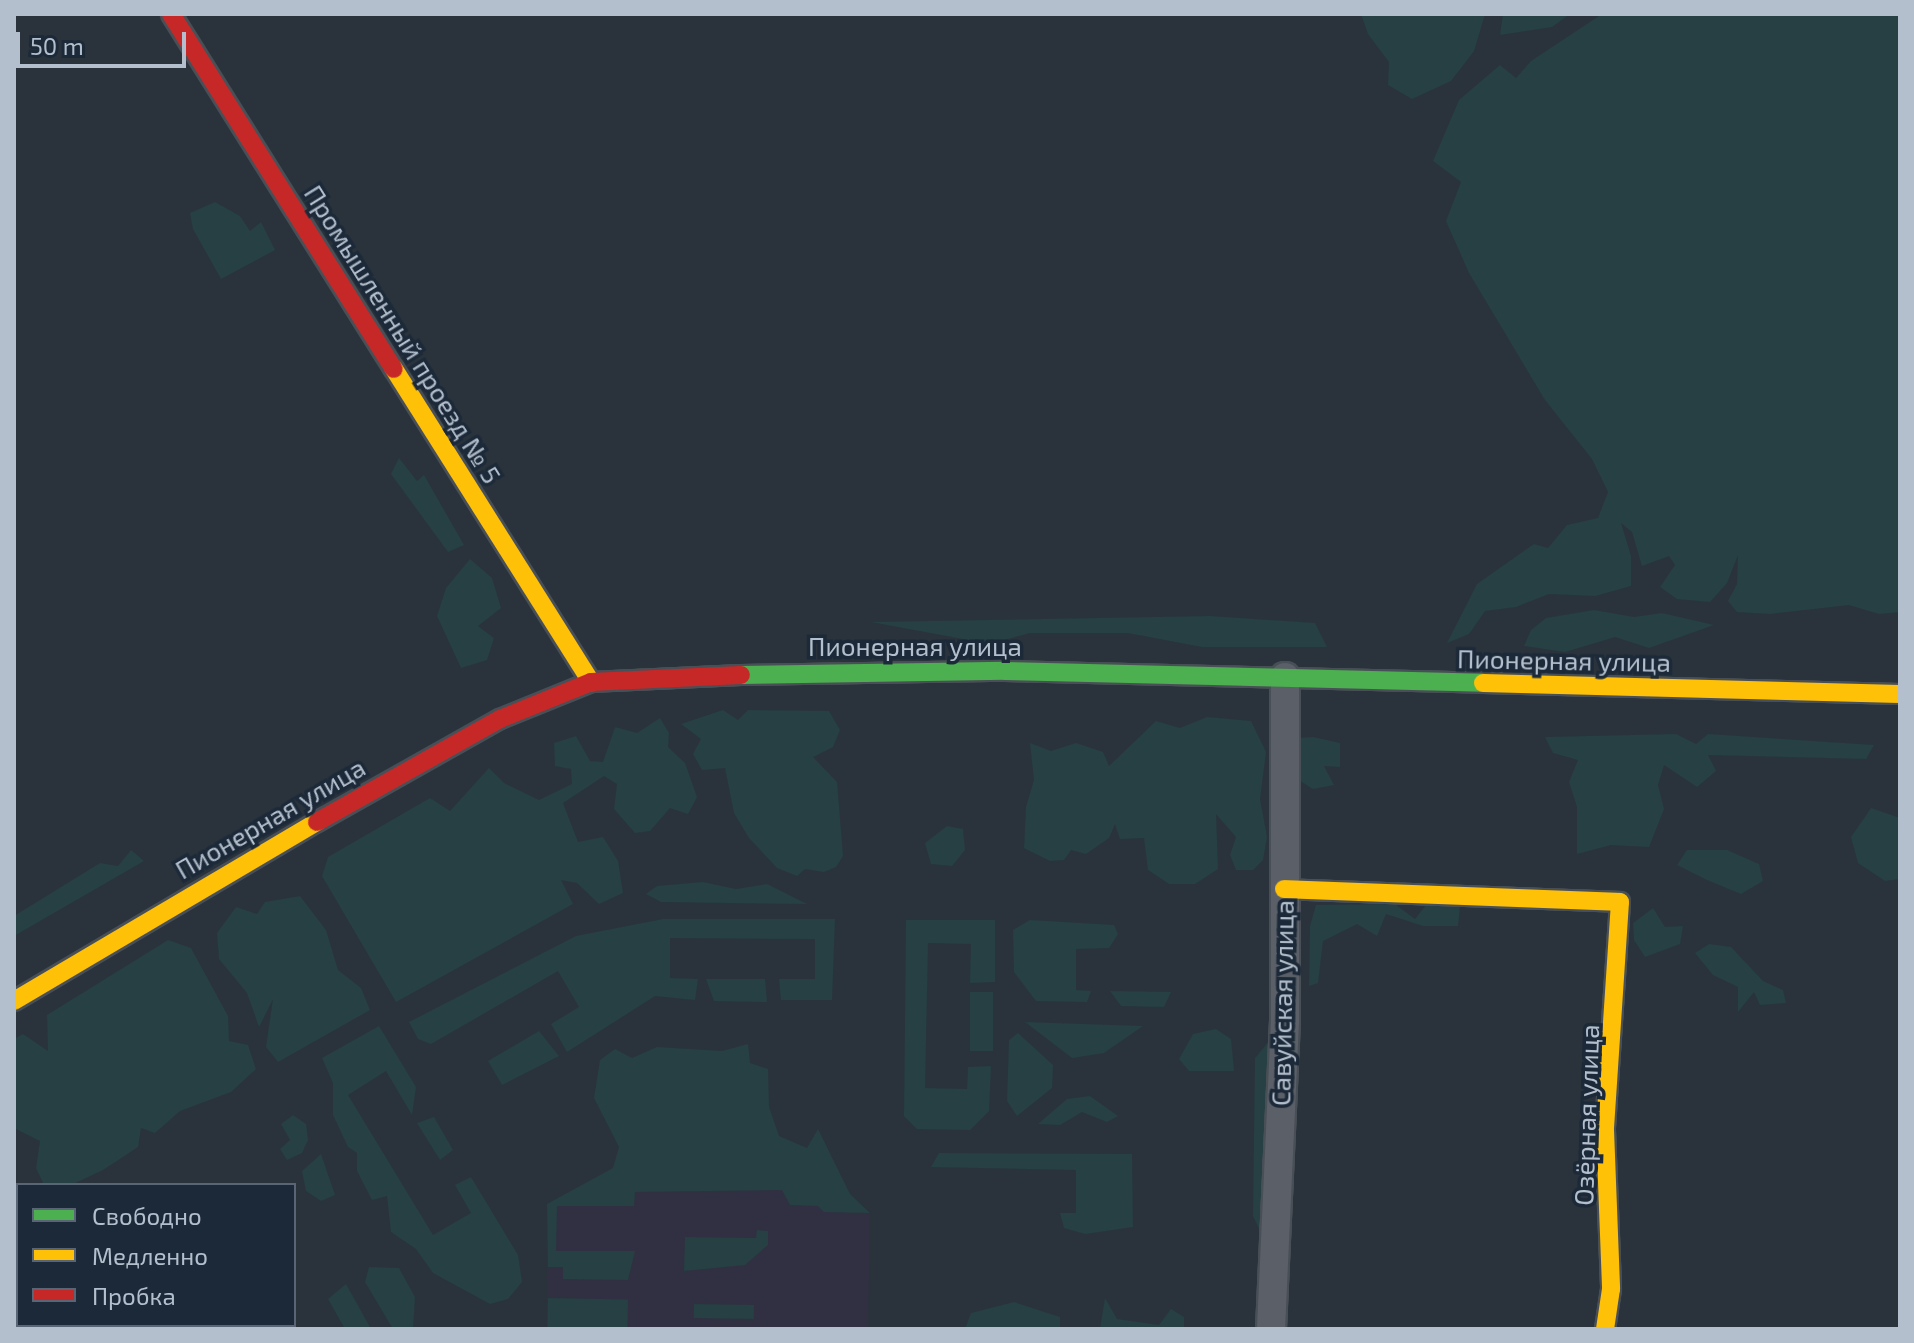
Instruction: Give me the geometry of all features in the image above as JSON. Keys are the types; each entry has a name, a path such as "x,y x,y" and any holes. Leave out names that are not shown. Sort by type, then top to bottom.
{"main road":[{"name":"Промышленный проезд № 5","path":"171,14 591,682"},
{"name":"Пионерная улица","path":"14,1001 424,759 500,719 591,682 847,670 1285,677 1900,694"},
{"name":"Озёрная улица","path":"1284,889 1620,902 1605,1130 1611,1289 1605,1329"}],"street":[{"name":"Савуйская улица","path":"1271,1329 1285,1021 1285,677"}],"shaded area":[{"path":"819,1165 870,1213 868,1329 547,1329 547,1204"}],"green space":[{"path":"1361,14 1485,14 1474,51 1451,81 1412,99 1388,85 1389,62 1368,34"},
{"path":"1503,14 1570,14 1552,27 1500,35"},
{"path":"1602,14 1900,14 1900,612 1879,614 1849,605 1770,614 1737,612 1728,601 1737,584 1738,555 1727,583 1710,602 1677,599 1660,587 1675,565 1669,556 1642,566 1632,532 1621,523 1631,556 1631,586 1595,596 1549,594 1516,607 1485,611 1469,634 1447,643 1477,584 1534,544 1548,548 1567,525 1598,518 1608,492 1592,459 1545,400 1469,273 1446,221 1461,182 1433,161 1459,100 1500,65 1516,78 1531,61"},
{"path":"215,202 240,216 250,231 261,222 275,250 221,279 193,229 190,213"},
{"path":"399,458 417,481 424,475 464,545 448,552 391,474"},
{"path":"470,559 492,578 501,608 478,626 494,638 487,660 461,668 437,616 446,588"},
{"path":"1594,610 1634,617 1662,613 1714,625 1649,648 1615,637 1565,652 1524,646 1531,630 1546,618"},
{"path":"1210,616 1315,623 1327,647 1202,647 1128,633 1030,633 990,644 871,622"},
{"path":"723,710 738,720 748,710 829,711 840,730 833,747 813,757 837,782 843,856 836,867 824,872 805,869 797,876 777,868 749,838 734,813 725,768 702,770 693,754 701,739 681,724"},
{"path":"1207,717 1251,721 1266,752 1260,799 1267,837 1263,860 1253,870 1236,870 1230,855 1236,837 1216,814 1218,869 1195,884 1169,884 1148,870 1144,838 1120,839 1115,824 1109,838 1086,854 1071,850 1064,860 1050,861 1024,848 1026,807 1034,780 1030,743 1051,751 1076,743 1103,752 1109,766 1156,721 1180,728"},
{"path":"660,718 669,733 668,747 685,763 697,797 688,814 670,808 650,831 635,833 614,809 617,784 604,776 563,803 578,842 603,837 618,861 623,893 599,904 577,883 561,880 573,904 396,1002 322,876 328,857 430,798 450,811 489,768 504,783 539,800 572,784 571,769 555,766 554,743 576,736 590,761 603,762 615,727 637,733"},
{"path":"1676,734 1696,744 1708,734 1874,745 1866,759 1708,755 1716,771 1697,787 1664,765 1658,785 1664,809 1649,847 1611,845 1577,854 1577,807 1569,782 1578,760 1553,753 1545,737"},
{"path":"1313,737 1340,743 1340,767 1324,766 1334,785 1313,789 1300,781 1295,738"},
{"path":"1871,808 1900,818 1900,879 1885,881 1858,863 1851,837"},
{"path":"947,826 963,829 965,850 952,866 931,864 925,843"},
{"path":"131,850 144,861 14,936 14,916 100,863 118,866"},
{"path":"1687,850 1727,850 1759,864 1763,881 1741,894 1677,865"},
{"path":"703,882 736,889 767,884 807,904 661,902 646,894 657,886"},
{"path":"300,896 326,930 338,970 361,988 370,1010 278,1062 266,1047 273,999 259,1027 247,993 219,959 217,933 236,907 257,914 265,902"},
{"path":"1395,904 1415,919 1426,905 1460,906 1458,926 1423,926 1386,914 1377,936 1357,924 1323,941 1318,983 1309,986 1310,926 1316,905"},
{"path":"1653,908 1665,927 1683,926 1680,944 1645,957 1634,940 1633,923"},
{"path":"663,919 835,919 832,1000 781,1000 779,979 815,979 815,939 670,938 670,978 698,979 695,1000 655,996 567,1052 551,1024 579,1007 558,971 431,1044 418,1039 409,1022 576,936"},
{"path":"906,920 995,920 995,982 970,983 971,944 928,943 925,1088 967,1089 968,1067 991,1066 989,1111 970,1130 917,1129 904,1116"},
{"path":"1030,920 1114,925 1118,934 1109,948 1076,949 1076,990 1091,991 1087,1002 1036,1001 1014,972 1013,930"},
{"path":"168,940 191,948 228,1016 229,1041 248,1045 256,1069 231,1092 180,1111 155,1133 141,1128 138,1147 103,1170 75,1183 43,1183 36,1168 40,1141 14,1128 14,1039 23,1034 48,1051 47,1015"},
{"path":"1709,944 1731,947 1763,981 1783,990 1786,1003 1760,1005 1754,992 1738,1012 1738,987 1713,975 1695,953"},
{"path":"706,979 765,979 767,1002 714,1001"},
{"path":"1110,991 1171,992 1164,1007 1121,1006"},
{"path":"970,992 993,992 993,1051 970,1051"},
{"path":"1025,1022 1143,1026 1104,1053 1072,1058"},
{"path":"379,1026 416,1087 412,1115 386,1071 348,1095 433,1235 471,1213 455,1185 471,1177 518,1255 522,1282 508,1299 490,1304 433,1273 416,1249 391,1232 387,1196 372,1200 357,1171 357,1153 348,1147 333,1115 333,1083 322,1058"},
{"path":"1216,1029 1231,1039 1234,1071 1189,1071 1179,1059 1193,1034"},
{"path":"539,1031 559,1056 502,1085 488,1061"},
{"path":"1018,1033 1053,1065 1052,1088 1017,1116 1007,1101 1009,1040"},
{"path":"1270,1040 1262,1235 1253,1216 1255,1058"},
{"path":"748,1044 750,1063 768,1069 769,1107 779,1136 807,1148 818,1129 850,1194 870,1213 824,1212 818,1206 790,1205 782,1190 635,1192 634,1206 557,1206 556,1251 635,1251 628,1280 563,1279 563,1267 548,1267 547,1204 613,1168 619,1147 594,1098 600,1060 615,1049 632,1058 657,1047 722,1051"},
{"path":"1090,1096 1118,1116 1107,1122 1082,1112 1060,1125 1038,1124 1067,1099"},
{"path":"293,1115 306,1124 308,1140 302,1153 287,1160 280,1149 290,1140 281,1124"},
{"path":"434,1117 453,1150 440,1160 417,1123"},
{"path":"939,1153 1132,1154 1133,1227 1085,1234 1064,1228 1060,1213 1076,1213 1076,1170 931,1167"},
{"path":"321,1154 335,1195 321,1201 306,1191 302,1171"},
{"path":"757,1230 768,1231 768,1245 745,1265 684,1271 685,1237 756,1238"},
{"path":"369,1267 399,1268 415,1297 413,1329 393,1329 365,1282"},
{"path":"346,1284 371,1329 345,1329 328,1299"},
{"path":"16,1287 16,1327 274,1329 14,1329"},
{"path":"548,1298 628,1299 627,1329 547,1329"},
{"path":"1105,1298 1117,1319 1159,1325 1171,1309 1184,1317 1184,1329 1100,1329"},
{"path":"1014,1302 1060,1317 1060,1329 965,1329 971,1313"},
{"path":"694,1304 754,1305 754,1319 694,1318"}],"traffic: fast":[{"path":"741,675 1005,671 1483,683"}],"traffic: slow":[{"path":"394,369 591,682"},
{"path":"1483,683 1900,694"},
{"path":"14,1001 317,822"},
{"path":"1284,889 1620,902 1605,1130 1611,1289 1605,1329"}],"traffic: jam":[{"path":"171,14 394,369"},
{"path":"317,822 500,719 591,682 741,675"}]}
